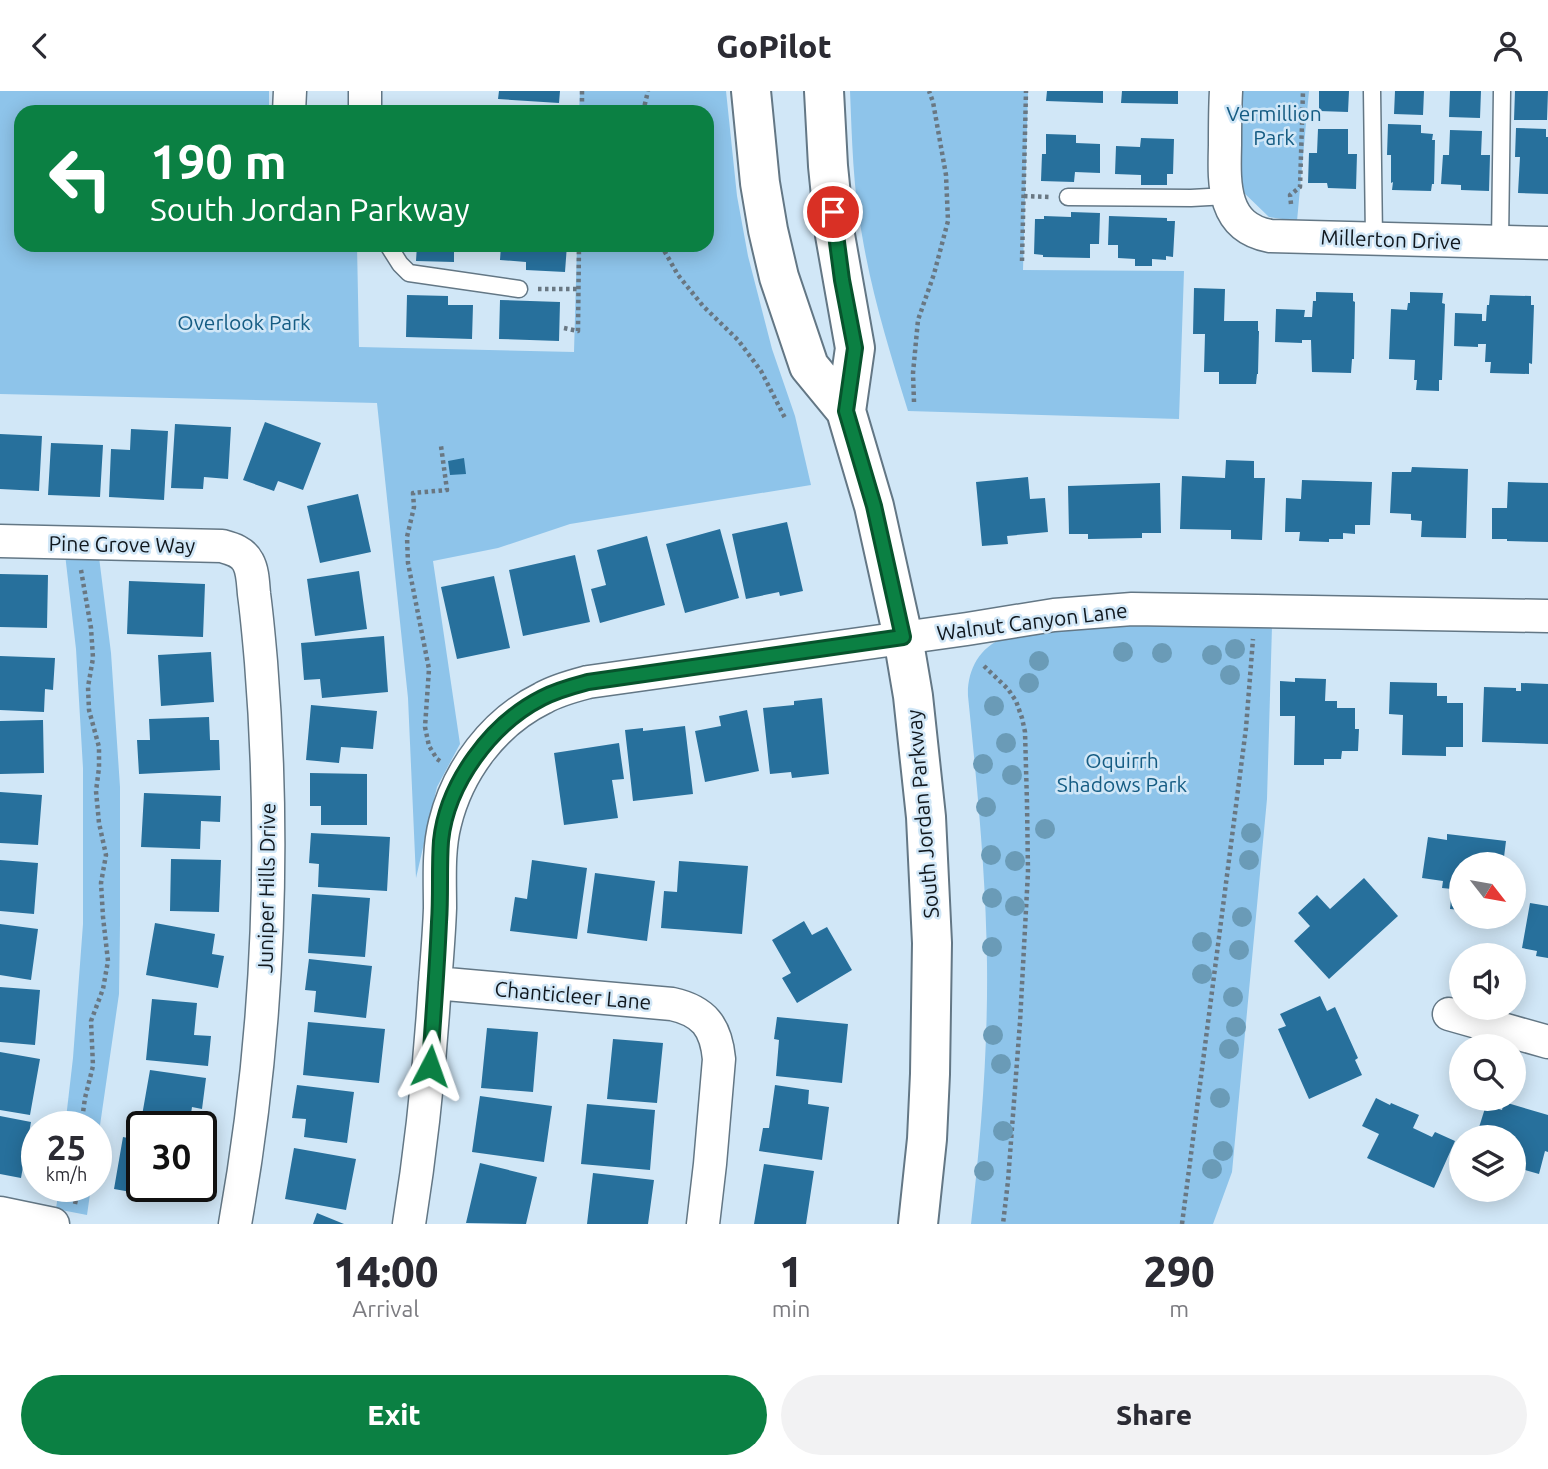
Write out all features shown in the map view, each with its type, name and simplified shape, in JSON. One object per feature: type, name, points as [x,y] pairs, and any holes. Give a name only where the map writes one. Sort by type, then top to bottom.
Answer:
[{"type":"main road","name":"South Jordan Parkway","points":[[751,91],[760,183],[779,277],[809,366],[846,411],[874,506],[903,637],[920,756],[930,879],[932,943],[927,1139],[918,1224]]},
{"type":"main road","name":"South Jordan Parkway","points":[[824,91],[835,235],[855,348],[846,411]]},
{"type":"street","points":[[1226,91],[1224,178],[1233,208]]},
{"type":"street","name":"Millerton Drive","points":[[1233,208],[1253,231],[1270,236],[1548,243]]},
{"type":"street","name":"Pine Grove Way","points":[[0,541],[222,546],[242,554]]},
{"type":"street","name":"Juniper Hills Drive","points":[[235,1224],[256,1084],[268,897],[265,708],[252,573],[242,554]]},
{"type":"street","name":"Walnut Canyon Lane","points":[[409,1224],[421,1150],[430,1066],[444,823],[457,789],[475,756],[505,724],[542,698],[588,682],[967,629],[1054,614],[1132,609],[1548,616]]},
{"type":"street","name":"Chanticleer Lane","points":[[435,983],[672,1004],[697,1013],[714,1033],[719,1059],[703,1224]]},
{"type":"street","points":[[1470,1020],[1548,1042]]},
{"type":"street","points":[[0,1213],[63,1216]]},
{"type":"lane","points":[[1372,91],[1374,239]]},
{"type":"lane","points":[[1500,242],[1502,91]]},
{"type":"lane","points":[[1068,197],[1191,198],[1233,208]]},
{"type":"lane","points":[[392,252],[409,273],[519,289]]},
{"type":"path","points":[[915,402],[913,373],[918,320],[934,274],[947,221],[946,175],[929,91]]},
{"type":"path","points":[[1022,261],[1026,91]]},
{"type":"path","points":[[1291,204],[1290,195],[1300,187],[1303,91]]},
{"type":"path","points":[[564,328],[578,331],[579,252]]},
{"type":"path","points":[[665,252],[678,275],[703,306],[738,340],[761,371],[785,418]]},
{"type":"path","points":[[519,289],[578,289]]},
{"type":"path","points":[[441,446],[447,490],[413,493],[414,507],[407,537],[408,563],[429,669],[425,727],[429,746],[437,759],[447,765]]},
{"type":"path","points":[[79,561],[91,628],[93,658],[88,687],[89,710],[99,747],[96,791],[106,855],[101,883],[108,961],[103,989],[91,1021],[93,1066],[83,1111]]},
{"type":"path","points":[[1182,1224],[1246,728],[1254,610]]},
{"type":"path","points":[[984,666],[1008,689],[1016,701],[1025,732],[1028,872],[1021,1009],[1003,1224]]},
{"type":"green space","name":"Overlook Park","points":[[0,91],[269,91],[269,105],[14,105],[14,252],[357,252],[359,347],[574,352],[577,252],[714,252],[714,105],[579,105],[580,91],[726,91],[737,196],[748,256],[772,349],[795,416],[811,485],[570,524],[498,548],[433,561],[460,744],[437,787],[416,878],[408,698],[377,403],[0,394]]},
{"type":"green space","points":[[850,91],[1028,91],[1023,270],[1184,271],[1179,419],[908,411],[876,302],[862,235],[852,145]]},
{"type":"green space","name":"Vermillion Park","points":[[1241,91],[1309,91],[1297,221],[1269,217],[1240,189]]},
{"type":"green space","points":[[65,554],[99,557],[111,653],[120,787],[119,994],[102,1111],[67,1111],[83,924],[83,768],[76,649]]},
{"type":"green space","name":"Oquirrh Shadows Park","points":[[1272,626],[1267,799],[1232,1172],[1213,1224],[971,1224],[983,1093],[987,963],[983,863],[968,696],[972,669],[988,647],[1004,638],[1084,627]]},
{"type":"green space","points":[[57,1202],[89,1202],[87,1215],[56,1209]]},
{"type":"building","points":[[499,91],[560,91],[559,103],[498,99]]},
{"type":"building","points":[[1047,91],[1103,91],[1103,103],[1046,101]]},
{"type":"building","points":[[1122,91],[1178,91],[1178,104],[1121,103]]},
{"type":"building","points":[[1319,91],[1349,91],[1348,112],[1319,111]]},
{"type":"building","points":[[1395,91],[1424,91],[1423,115],[1394,114]]},
{"type":"building","points":[[1450,91],[1481,91],[1480,118],[1449,117]]},
{"type":"building","points":[[1515,91],[1548,91],[1547,120],[1514,120]]},
{"type":"building","points":[[1388,124],[1421,125],[1421,133],[1433,134],[1434,184],[1431,191],[1392,190],[1391,155],[1387,155]]},
{"type":"building","points":[[1516,128],[1546,129],[1548,194],[1518,193],[1520,157],[1515,157]]},
{"type":"building","points":[[1318,129],[1348,129],[1348,154],[1357,154],[1356,189],[1328,188],[1327,183],[1308,183],[1309,153],[1317,153]]},
{"type":"building","points":[[1450,130],[1482,131],[1481,155],[1490,155],[1489,191],[1461,190],[1461,185],[1441,184],[1443,155],[1449,155]]},
{"type":"building","points":[[1046,134],[1076,135],[1076,143],[1100,144],[1100,173],[1075,172],[1074,182],[1041,181],[1042,154],[1046,154]]},
{"type":"building","points":[[1141,138],[1174,139],[1173,174],[1167,174],[1167,185],[1141,185],[1141,175],[1115,174],[1116,146],[1140,147]]},
{"type":"building","points":[[1071,212],[1100,213],[1099,244],[1090,244],[1090,258],[1043,257],[1034,254],[1035,219],[1044,219],[1044,216],[1071,217]]},
{"type":"building","points":[[1109,216],[1167,218],[1167,221],[1175,221],[1173,257],[1166,256],[1166,260],[1152,259],[1152,266],[1135,266],[1135,259],[1118,258],[1118,245],[1108,245]]},
{"type":"building","points":[[417,252],[454,252],[454,262],[416,261]]},
{"type":"building","points":[[501,252],[566,252],[565,272],[526,270],[526,262],[500,260]]},
{"type":"building","points":[[1194,288],[1225,289],[1224,321],[1258,321],[1256,384],[1219,384],[1219,372],[1204,372],[1205,334],[1193,334]]},
{"type":"building","points":[[1316,292],[1353,293],[1354,359],[1351,373],[1312,372],[1311,340],[1302,340],[1302,343],[1275,342],[1276,309],[1305,310],[1304,317],[1312,317]]},
{"type":"building","points":[[1410,292],[1443,293],[1442,303],[1445,304],[1442,380],[1439,380],[1439,391],[1416,390],[1415,360],[1389,359],[1391,309],[1407,310]]},
{"type":"building","points":[[407,295],[448,296],[448,305],[473,305],[472,339],[406,337]]},
{"type":"building","points":[[1490,295],[1531,296],[1531,305],[1534,305],[1532,364],[1529,363],[1529,374],[1490,373],[1491,362],[1485,362],[1486,344],[1478,344],[1478,347],[1454,346],[1455,313],[1482,314],[1482,321],[1486,321]]},
{"type":"building","points":[[500,300],[560,302],[559,341],[499,339]]},
{"type":"building","points":[[265,422],[321,443],[303,490],[278,481],[274,491],[243,480]]},
{"type":"building","points":[[175,424],[231,427],[228,479],[204,477],[203,489],[171,488]]},
{"type":"building","points":[[131,429],[168,431],[164,500],[109,497],[111,449],[130,450]]},
{"type":"building","points":[[0,434],[42,436],[39,491],[0,489]]},
{"type":"building","points":[[51,443],[103,445],[100,497],[48,495]]},
{"type":"building","points":[[464,458],[466,474],[450,475],[448,461]]},
{"type":"building","points":[[1226,460],[1254,461],[1254,478],[1265,478],[1262,540],[1231,539],[1231,530],[1180,529],[1182,476],[1225,478]]},
{"type":"building","points":[[1412,467],[1468,469],[1466,538],[1421,537],[1422,521],[1411,520],[1411,514],[1390,513],[1392,472],[1411,472]]},
{"type":"building","points":[[1028,477],[1030,499],[1045,498],[1048,532],[1007,536],[1008,544],[982,546],[976,482]]},
{"type":"building","points":[[1302,480],[1372,482],[1370,525],[1355,525],[1355,534],[1343,533],[1343,539],[1329,539],[1329,542],[1299,541],[1300,532],[1285,532],[1286,498],[1301,499]]},
{"type":"building","points":[[1508,482],[1548,483],[1548,542],[1492,539],[1492,508],[1507,508]]},
{"type":"building","points":[[1160,483],[1161,533],[1142,533],[1142,538],[1088,539],[1088,534],[1069,534],[1068,486]]},
{"type":"building","points":[[358,494],[371,552],[320,563],[307,506]]},
{"type":"building","points":[[787,522],[803,591],[780,596],[779,592],[746,599],[732,534]]},
{"type":"building","points":[[720,529],[739,598],[685,613],[666,544]]},
{"type":"building","points":[[647,536],[665,605],[600,623],[591,589],[606,585],[597,550]]},
{"type":"building","points":[[575,555],[590,622],[523,636],[509,570]]},
{"type":"building","points":[[359,571],[367,629],[315,636],[307,579]]},
{"type":"building","points":[[0,574],[48,575],[47,628],[0,627]]},
{"type":"building","points":[[494,576],[510,648],[457,659],[441,587]]},
{"type":"building","points":[[129,581],[205,584],[203,637],[127,634]]},
{"type":"building","points":[[384,636],[388,692],[322,698],[320,679],[304,680],[301,643]]},
{"type":"building","points":[[211,652],[214,702],[161,706],[158,655]]},
{"type":"building","points":[[0,656],[55,658],[53,690],[45,689],[44,712],[0,710]]},
{"type":"building","points":[[1295,678],[1326,679],[1325,701],[1337,701],[1337,708],[1355,708],[1355,729],[1359,729],[1358,751],[1342,751],[1341,759],[1324,759],[1324,765],[1294,765],[1295,716],[1280,716],[1280,681],[1295,682]]},
{"type":"building","points":[[1390,682],[1437,683],[1437,696],[1447,696],[1447,703],[1463,703],[1463,747],[1446,747],[1446,756],[1402,755],[1403,715],[1389,714]]},
{"type":"building","points":[[1521,683],[1548,684],[1548,744],[1482,742],[1484,687],[1516,688],[1516,691],[1521,691]]},
{"type":"building","points":[[822,698],[829,774],[792,778],[791,772],[770,774],[763,708],[794,705],[794,701]]},
{"type":"building","points":[[311,705],[377,711],[373,749],[341,747],[339,763],[306,760]]},
{"type":"building","points":[[747,710],[759,771],[705,782],[695,731],[721,726],[719,716]]},
{"type":"building","points":[[209,717],[210,740],[219,740],[220,770],[139,774],[137,740],[150,740],[149,719]]},
{"type":"building","points":[[43,720],[44,773],[0,774],[0,721]]},
{"type":"building","points":[[685,726],[693,794],[633,801],[625,730],[643,728],[643,731]]},
{"type":"building","points":[[619,743],[624,779],[612,780],[618,818],[564,825],[554,753]]},
{"type":"building","points":[[310,773],[367,774],[367,825],[321,825],[321,806],[310,806]]},
{"type":"building","points":[[0,792],[42,795],[38,845],[0,843]]},
{"type":"building","points":[[144,793],[221,796],[220,822],[201,821],[200,849],[141,847]]},
{"type":"building","points":[[311,833],[390,837],[387,891],[318,887],[319,864],[309,863]]},
{"type":"building","points":[[1447,834],[1506,841],[1505,852],[1449,852],[1449,889],[1442,888],[1443,881],[1422,878],[1428,837],[1447,840]]},
{"type":"building","points":[[171,859],[221,860],[219,912],[170,911]]},
{"type":"building","points":[[0,860],[38,863],[34,914],[0,911]]},
{"type":"building","points":[[532,860],[587,868],[577,939],[510,931],[515,897],[527,899]]},
{"type":"building","points":[[679,861],[748,866],[742,934],[661,928],[664,891],[677,892]]},
{"type":"building","points":[[595,873],[655,881],[647,941],[587,933]]},
{"type":"building","points":[[1364,878],[1398,916],[1329,979],[1294,941],[1310,926],[1298,913],[1317,895],[1330,909]]},
{"type":"building","points":[[312,894],[370,898],[365,957],[308,953]]},
{"type":"building","points":[[1530,903],[1548,906],[1548,958],[1536,956],[1537,951],[1526,949],[1526,943],[1523,943]]},
{"type":"building","points":[[804,921],[812,935],[827,927],[852,970],[797,1003],[782,978],[791,973],[772,940]]},
{"type":"building","points":[[155,923],[215,934],[212,954],[224,956],[218,988],[146,975]]},
{"type":"building","points":[[0,924],[38,929],[31,980],[0,975]]},
{"type":"building","points":[[309,959],[372,966],[366,1018],[314,1012],[316,991],[305,990]]},
{"type":"building","points":[[0,987],[40,990],[35,1045],[0,1042]]},
{"type":"building","points":[[1320,996],[1327,1011],[1335,1007],[1358,1058],[1355,1060],[1362,1075],[1309,1099],[1278,1029],[1286,1026],[1280,1014]]},
{"type":"building","points":[[152,999],[197,1003],[194,1035],[211,1036],[208,1066],[146,1060]]},
{"type":"building","points":[[777,1017],[848,1024],[842,1083],[776,1076],[779,1040],[774,1039]]},
{"type":"building","points":[[308,1022],[385,1029],[379,1083],[303,1075]]},
{"type":"building","points":[[487,1028],[538,1032],[533,1092],[481,1088]]},
{"type":"building","points":[[613,1039],[663,1043],[657,1103],[607,1099]]},
{"type":"building","points":[[0,1052],[40,1059],[31,1111],[21,1111],[21,1114],[0,1110]]},
{"type":"building","points":[[150,1070],[206,1078],[202,1109],[192,1107],[191,1111],[143,1111]]},
{"type":"building","points":[[297,1085],[354,1092],[347,1143],[304,1137],[306,1119],[292,1118]]},
{"type":"building","points":[[775,1085],[809,1090],[808,1104],[829,1107],[822,1160],[759,1151],[763,1128],[769,1128]]},
{"type":"building","points":[[480,1096],[552,1106],[544,1162],[472,1152]]},
{"type":"building","points":[[1376,1098],[1419,1115],[1413,1128],[1432,1137],[1435,1132],[1449,1138],[1449,1154],[1434,1188],[1367,1158],[1379,1134],[1362,1126]]},
{"type":"building","points":[[587,1104],[655,1110],[650,1170],[581,1164]]},
{"type":"building","points":[[1526,1108],[1548,1115],[1548,1152],[1545,1151],[1539,1174],[1526,1170],[1526,1125],[1480,1125],[1484,1111],[1526,1111]]},
{"type":"building","points":[[0,1116],[21,1120],[21,1178],[0,1174]]},
{"type":"building","points":[[123,1137],[126,1138],[126,1191],[114,1189]]},
{"type":"building","points":[[294,1148],[356,1159],[346,1210],[285,1199]]},
{"type":"building","points":[[480,1163],[537,1177],[526,1224],[466,1223]]},
{"type":"building","points":[[764,1164],[814,1171],[806,1224],[754,1224]]},
{"type":"building","points":[[593,1173],[654,1180],[648,1224],[587,1224]]},
{"type":"building","points":[[317,1213],[344,1224],[313,1224]]},
{"type":"route","points":[[430,1066],[444,823],[457,789],[475,756],[505,724],[542,698],[588,682],[903,637],[874,506],[846,411],[855,348],[833,212]]}]
